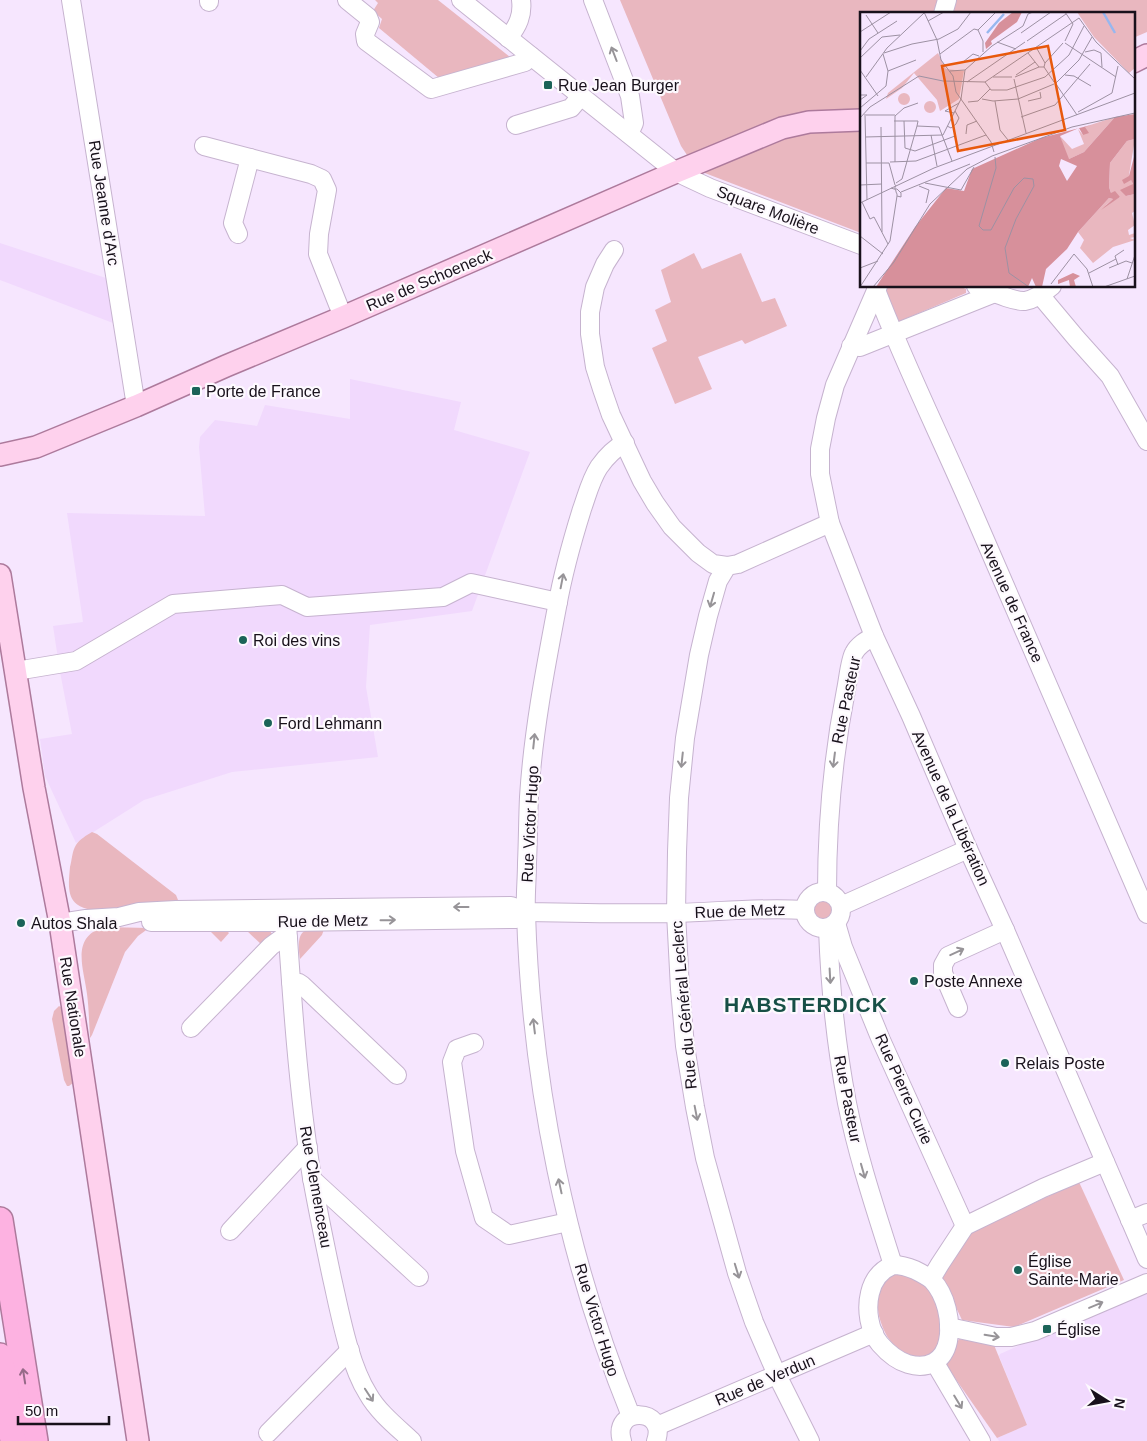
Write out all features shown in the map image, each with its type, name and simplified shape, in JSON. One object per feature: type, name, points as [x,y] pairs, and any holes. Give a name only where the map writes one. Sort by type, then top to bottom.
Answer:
[{"type":"highway","points":[[0,1220],[35,1441]]},
{"type":"highway","points":[[0,1356],[13,1441]]},
{"type":"main road","points":[[1134,62],[1147,55]]},
{"type":"main road","name":"Rue de Schoeneck","points":[[0,455],[36,447],[136,406],[782,128],[809,122],[860,120]]},
{"type":"main road","name":"Rue Nationale","points":[[0,575],[34,788],[60,924],[138,1441]]},
{"type":"street","name":"Rue Jeanne d'Arc","points":[[71,0],[136,406]]},
{"type":"street","points":[[346,0],[368,17],[370,22],[365,34],[366,41],[431,89],[525,62],[531,56]]},
{"type":"street","points":[[461,0],[676,172]]},
{"type":"street","points":[[508,38],[516,28],[522,12],[521,0]]},
{"type":"street","points":[[593,0],[630,96],[634,123],[629,134]]},
{"type":"street","points":[[516,125],[571,108],[581,96]]},
{"type":"street","points":[[204,146],[318,176],[322,179],[326,186],[327,194],[318,234],[318,254],[343,317]]},
{"type":"street","points":[[238,234],[233,223],[250,158]]},
{"type":"street","name":"Square Molière","points":[[676,172],[710,188],[860,245]]},
{"type":"street","points":[[614,250],[605,264],[596,287],[590,312],[590,334],[595,367],[611,415],[646,488],[672,527],[698,553],[713,564],[733,565],[830,523]]},
{"type":"street","points":[[877,288],[851,346],[860,347],[995,293]]},
{"type":"street","name":"Avenue de France","points":[[877,288],[893,334],[1030,642],[1147,914]]},
{"type":"street","points":[[981,288],[1023,301],[1046,291],[1076,338],[1110,376],[1147,441]]},
{"type":"street","name":"Avenue de la Libération","points":[[851,346],[835,385],[820,449],[820,474],[830,523],[874,636],[1005,930],[1147,1259]]},
{"type":"street","name":"Rue Victor Hugo","points":[[625,443],[616,448],[599,467],[570,545],[542,685],[535,735],[529,796],[526,912],[532,1014],[541,1090],[549,1134],[568,1222],[602,1340],[616,1381],[631,1416]]},
{"type":"street","name":"Rue du Général Leclerc","points":[[733,565],[718,581],[708,616],[684,738],[679,798],[676,913],[677,952],[685,1046],[705,1158],[737,1272],[754,1322],[810,1441]]},
{"type":"street","points":[[16,671],[76,661],[173,604],[282,595],[307,607],[443,597],[471,583],[558,602]]},
{"type":"street","name":"Rue Pasteur","points":[[827,892],[828,838],[838,728],[854,653],[865,641],[874,636]]},
{"type":"street","points":[[835,919],[836,897],[827,892],[816,893],[807,900],[804,910],[808,921],[812,925],[822,928],[835,919],[968,849]]},
{"type":"street","name":"Rue de Metz","points":[[60,924],[86,919],[119,917],[134,912],[148,911],[257,915],[287,923],[347,915],[437,913],[512,906],[526,912],[676,913],[804,910]]},
{"type":"street","name":"Rue Pasteur","points":[[835,919],[830,985],[838,1056],[862,1169],[893,1265]]},
{"type":"street","name":"Rue Pierre Curie","points":[[835,919],[843,947],[881,1040],[965,1226]]},
{"type":"street","points":[[191,1028],[271,946],[282,938],[287,923]]},
{"type":"street","name":"Rue Clemenceau","points":[[287,923],[298,1064],[312,1179],[334,1286],[350,1350],[368,1396],[412,1441]]},
{"type":"street","points":[[958,1008],[943,973],[943,965],[948,956],[1005,930]]},
{"type":"street","points":[[291,982],[302,984],[397,1075]]},
{"type":"street","points":[[474,1042],[457,1049],[452,1062],[465,1150],[484,1218],[509,1235],[568,1222]]},
{"type":"street","points":[[230,1231],[308,1147]]},
{"type":"street","points":[[931,1279],[965,1226],[1043,1188],[1105,1162]]},
{"type":"street","points":[[312,1179],[419,1277]]},
{"type":"street","points":[[1130,1220],[1147,1213]]},
{"type":"street","points":[[893,1265],[907,1267],[931,1279],[940,1291],[948,1316],[949,1327],[945,1351],[935,1363],[920,1366],[907,1364],[893,1356],[879,1343],[874,1333],[868,1310],[868,1299],[875,1279],[893,1265]]},
{"type":"street","points":[[949,1327],[996,1337],[1011,1337],[1035,1331],[1147,1283]]},
{"type":"street","name":"Rue de Verdun","points":[[631,1416],[643,1415],[654,1421],[656,1434],[777,1374],[874,1333]]},
{"type":"street","points":[[268,1433],[350,1350]]},
{"type":"street","points":[[935,1363],[981,1441]]},
{"type":"street","points":[[622,1441],[622,1424],[631,1416]]},
{"type":"shaded area","points":[[375,0],[438,0],[510,57],[439,78],[379,28],[382,19],[373,11],[378,3]]},
{"type":"shaded area","points":[[620,0],[1147,0],[1147,32],[1134,38],[1134,12],[860,12],[860,233],[697,170],[681,146]]},
{"type":"shaded area","points":[[0,243],[106,278],[113,323],[0,280]]},
{"type":"shaded area","points":[[694,253],[702,269],[741,253],[762,302],[775,298],[787,326],[745,344],[742,340],[698,357],[712,389],[675,404],[652,348],[667,341],[655,310],[671,302],[661,270]]},
{"type":"shaded area","points":[[883,288],[963,288],[966,289],[966,293],[898,322],[882,291]]},
{"type":"shaded area","points":[[350,379],[461,402],[454,430],[530,452],[472,611],[370,625],[366,687],[378,757],[232,772],[144,800],[76,843],[45,776],[40,739],[72,734],[53,626],[83,622],[67,513],[205,516],[199,447],[200,437],[215,420],[257,426],[265,405],[350,419]]},
{"type":"shaded area","points":[[92,832],[176,895],[178,900],[176,902],[92,910],[77,905],[70,895],[69,889],[72,856],[78,843]]},
{"type":"shaded area","points":[[823,898],[831,901],[834,909],[831,917],[823,920],[815,917],[812,909],[815,901]]},
{"type":"shaded area","points":[[104,927],[149,928],[138,936],[125,952],[90,1038],[88,1000],[82,964],[83,946],[93,932]]},
{"type":"shaded area","points":[[324,929],[322,935],[300,959],[299,942],[301,935],[307,930]]},
{"type":"shaded area","points":[[209,930],[226,930],[229,933],[221,942]]},
{"type":"shaded area","points":[[246,930],[269,930],[273,935],[263,946]]},
{"type":"shaded area","points":[[59,1006],[62,1008],[73,1083],[69,1086],[67,1086],[64,1080],[52,1019],[54,1011]]},
{"type":"shaded area","points":[[1079,1182],[1124,1280],[1014,1327],[962,1320],[942,1278],[971,1232]]},
{"type":"shaded area","points":[[895,1273],[919,1281],[926,1287],[936,1303],[941,1324],[941,1335],[939,1344],[925,1356],[914,1357],[899,1349],[887,1337],[882,1327],[878,1312],[878,1294],[883,1282]]},
{"type":"shaded area","points":[[1147,1291],[1147,1441],[999,1441],[997,1438],[1027,1425],[999,1356],[1000,1354],[1091,1313]]},
{"type":"shaded area","points":[[959,1339],[994,1345],[1027,1425],[997,1438],[945,1364]]},
{"type":"place","name":"Rue Jean Burger","points":[[548,85]]},
{"type":"place","name":"Porte de France","points":[[196,391]]},
{"type":"place","name":"Roi des vins","points":[[243,640]]},
{"type":"place","name":"Ford Lehmann","points":[[268,723]]},
{"type":"place","name":"Autos Shala","points":[[21,923]]},
{"type":"place","name":"Poste Annexe","points":[[914,981]]},
{"type":"place","name":"Relais Poste","points":[[1005,1063]]},
{"type":"place","name":"Église Sainte-Marie","points":[[1018,1270]]},
{"type":"place","name":"Église","points":[[1047,1329]]},
{"type":"district","name":"HABSTERDICK","points":[[806,1004]]}]
